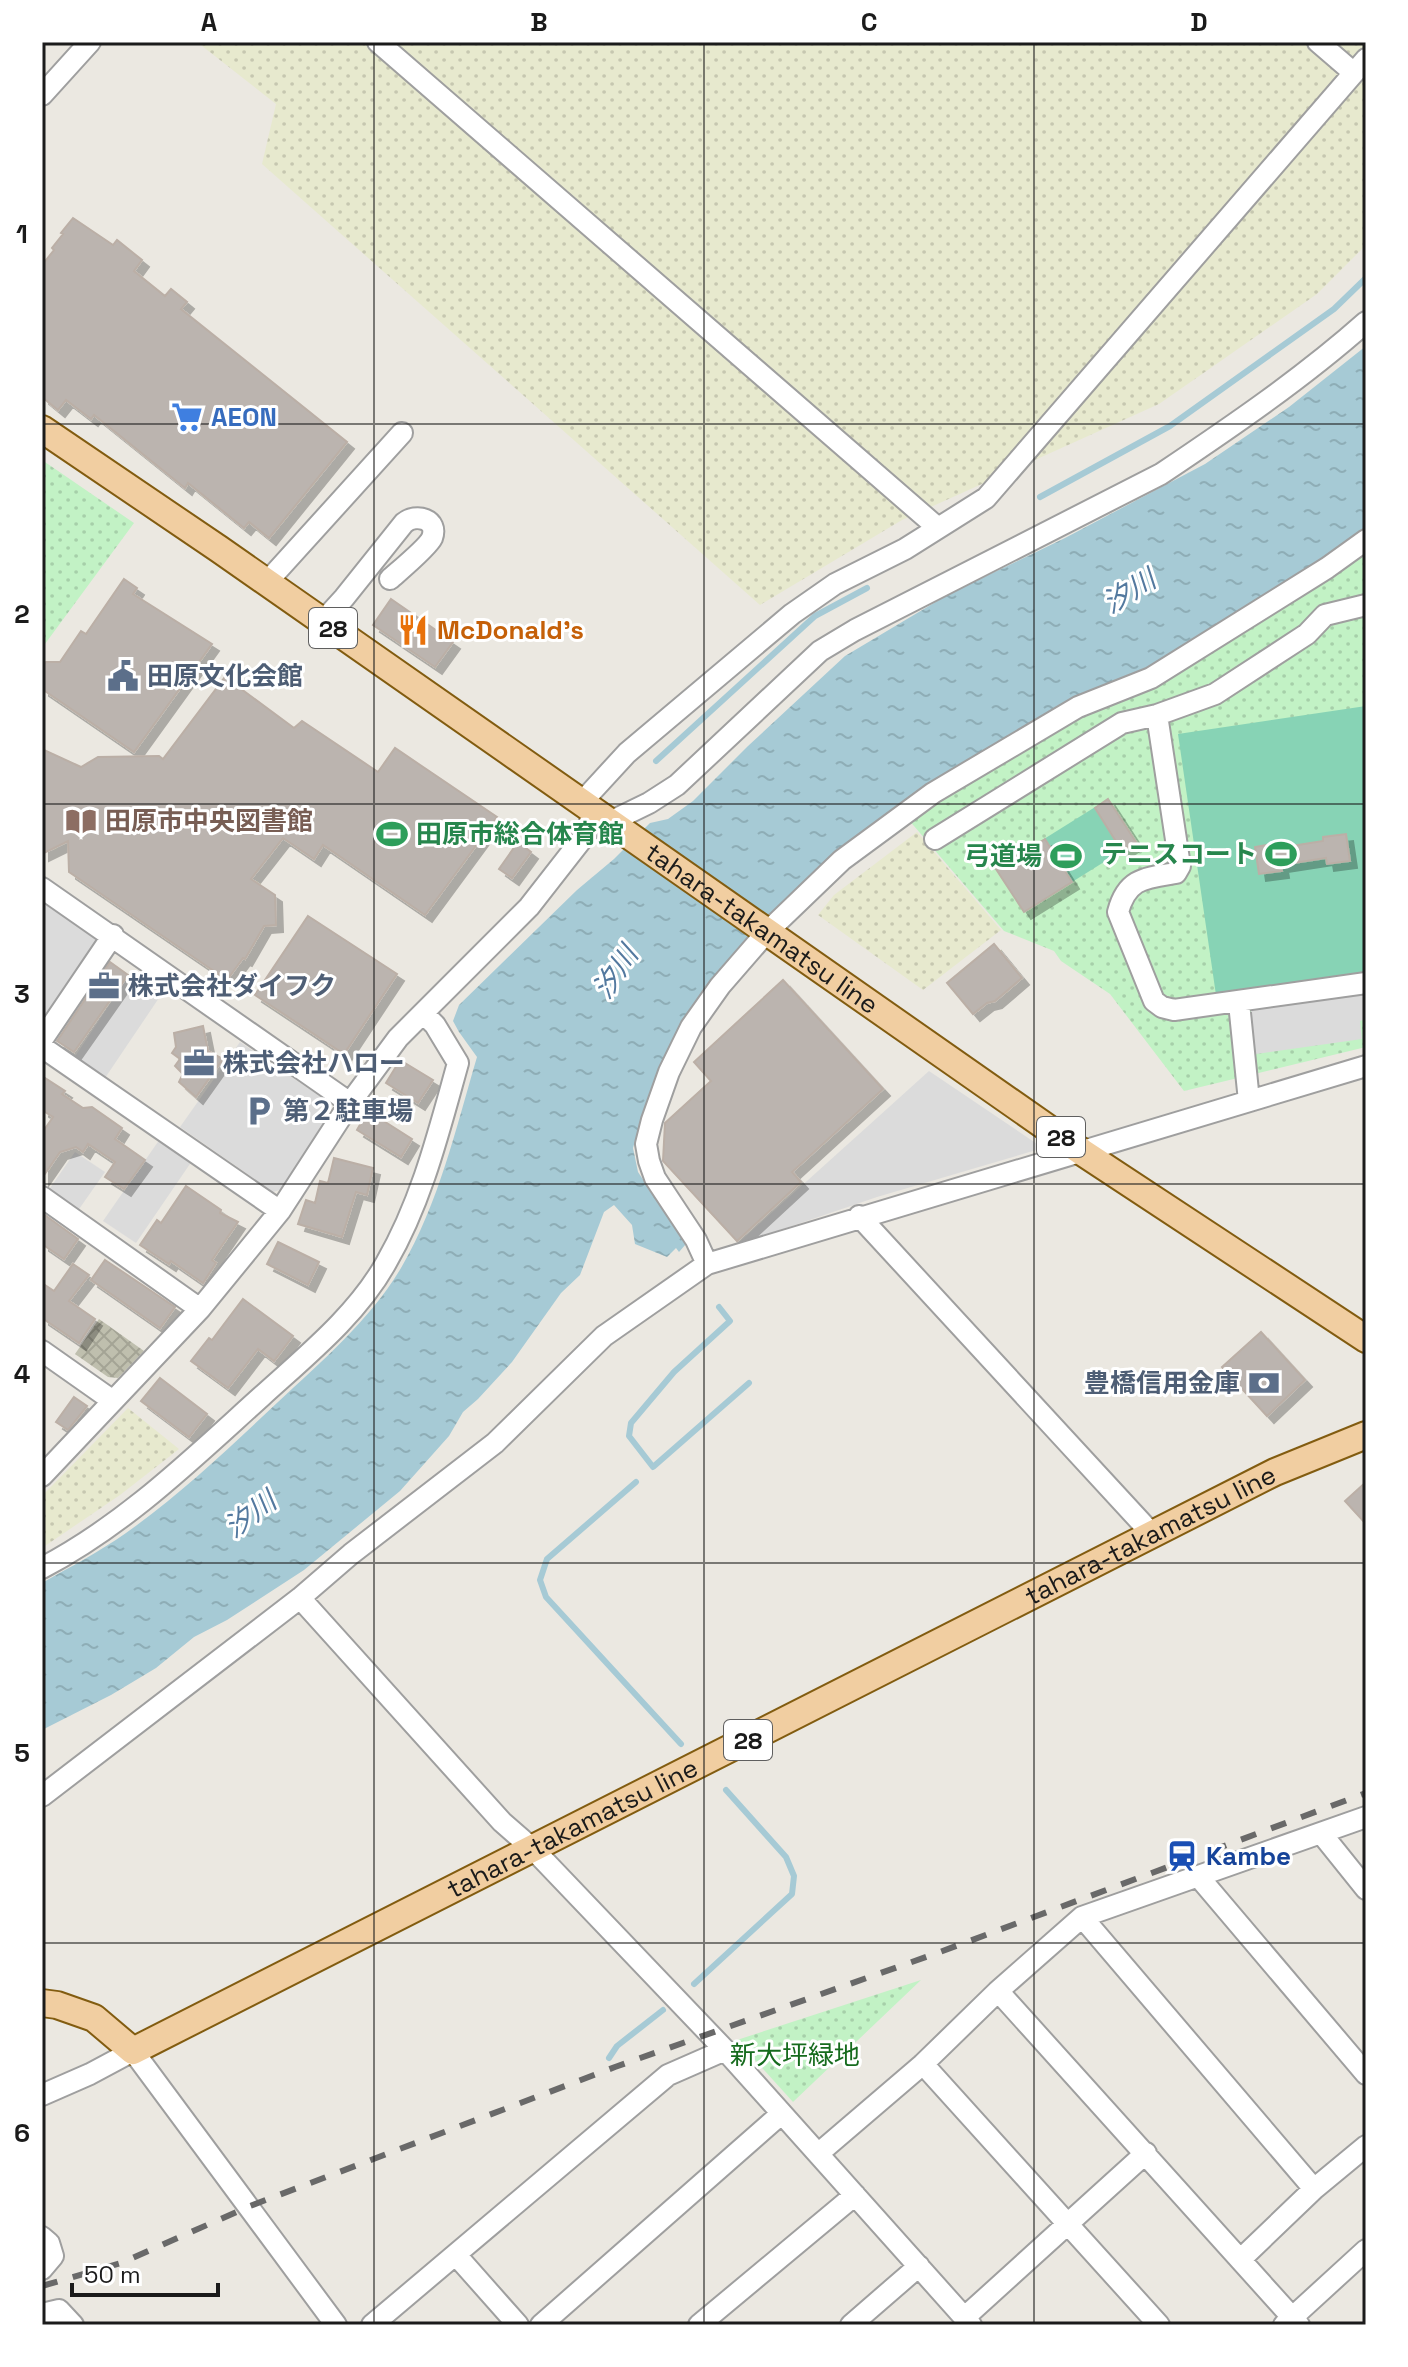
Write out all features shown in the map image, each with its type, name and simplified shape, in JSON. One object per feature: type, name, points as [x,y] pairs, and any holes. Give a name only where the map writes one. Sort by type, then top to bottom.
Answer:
[{"type":"main road","name":"tahara-takamatsu line","points":[[42,429],[267,582],[1082,1152],[1366,1339]]},
{"type":"main road","name":"tahara-takamatsu line","points":[[133,2051],[1275,1472],[1366,1435]]},
{"type":"main road","points":[[42,2003],[94,2018],[133,2051]]},
{"type":"street","points":[[42,95],[90,42]]},
{"type":"street","points":[[378,42],[938,528]]},
{"type":"street","points":[[42,1476],[200,1309],[280,1211],[350,1103],[398,1038],[529,907],[601,816],[627,753],[792,614],[835,584],[905,549],[986,498],[1360,66],[1318,42]]},
{"type":"street","points":[[601,816],[649,803],[677,785],[820,651],[855,630],[1161,474],[1334,350],[1366,322]]},
{"type":"street","points":[[267,582],[402,433]]},
{"type":"street","points":[[323,621],[404,523],[410,518],[425,519],[433,530],[430,542],[390,579]]},
{"type":"street","points":[[707,1264],[696,1240],[655,1178],[646,1144],[669,1072],[691,1027],[763,930],[842,860],[933,793],[1078,707],[1151,678],[1327,568],[1366,540]]},
{"type":"street","points":[[935,839],[1122,723],[1157,715],[1215,694],[1307,634],[1325,615],[1366,605]]},
{"type":"street","points":[[1157,715],[1180,866],[1176,873],[1143,878],[1130,886],[1122,897],[1118,912],[1154,1001],[1174,1010],[1366,983]]},
{"type":"street","points":[[42,888],[350,1103]]},
{"type":"street","points":[[42,1040],[113,935]]},
{"type":"street","points":[[1239,1003],[1249,1101]]},
{"type":"street","points":[[42,1568],[97,1536],[162,1487],[344,1319],[385,1265],[410,1215],[434,1150],[458,1063],[435,1025],[424,1014]]},
{"type":"street","points":[[42,1047],[280,1211]]},
{"type":"street","points":[[42,1796],[300,1598],[351,1554],[495,1443],[604,1336],[707,1264],[1366,1066]]},
{"type":"street","points":[[42,1197],[200,1309]]},
{"type":"street","points":[[859,1216],[1152,1534]]},
{"type":"street","points":[[42,1351],[113,1401]]},
{"type":"street","points":[[300,1598],[502,1822],[533,1849],[725,2050],[968,2321],[1069,2222],[1146,2153]]},
{"type":"street","points":[[819,2153],[923,2064],[998,1991],[1082,1917],[1366,1817]]},
{"type":"street","points":[[1321,1833],[1366,1889]]},
{"type":"street","points":[[1198,1876],[1366,2074]]},
{"type":"street","points":[[1082,1917],[1314,2189]]},
{"type":"street","points":[[998,1991],[1241,2259],[1291,2323],[1366,2250]]},
{"type":"street","points":[[372,2325],[668,2075],[725,2050]]},
{"type":"street","points":[[42,2095],[133,2051],[336,2325]]},
{"type":"street","points":[[923,2064],[1159,2325]]},
{"type":"street","points":[[541,2325],[781,2114]]},
{"type":"street","points":[[1241,2259],[1314,2189],[1366,2146]]},
{"type":"street","points":[[699,2325],[855,2195]]},
{"type":"street","points":[[42,2237],[49,2243],[53,2256],[42,2269]]},
{"type":"street","points":[[456,2255],[518,2325]]},
{"type":"street","points":[[851,2325],[919,2266]]},
{"type":"street","points":[[42,2314],[59,2310],[73,2325]]},
{"type":"shaded area","points":[[197,42],[1366,42],[1366,245],[1317,294],[1159,404],[902,520],[760,605],[262,164],[276,104]]},
{"type":"shaded area","points":[[917,832],[1001,930],[923,990],[818,915],[834,895]]},
{"type":"shaded area","points":[[42,902],[100,941],[42,1027]]},
{"type":"shaded area","points":[[132,971],[163,992],[105,1078],[74,1058]]},
{"type":"shaded area","points":[[1366,987],[1366,1019],[1360,1021],[1362,1039],[1256,1054],[1250,1014],[1254,1003]]},
{"type":"shaded area","name":"第２駐車場","points":[[240,1042],[327,1101],[328,1120],[283,1189],[273,1192],[180,1127]]},
{"type":"shaded area","points":[[929,1071],[1043,1148],[877,1197],[736,1245]]},
{"type":"shaded area","points":[[162,1136],[194,1158],[136,1243],[103,1221]]},
{"type":"shaded area","points":[[75,1152],[105,1172],[77,1212],[48,1191]]},
{"type":"shaded area","points":[[99,1319],[144,1351],[118,1378],[108,1377],[75,1354]]},
{"type":"shaded area","points":[[128,1408],[179,1449],[120,1495],[42,1548],[42,1496]]},
{"type":"green space","points":[[42,460],[134,523],[42,648]]},
{"type":"green space","points":[[1366,549],[1366,1047],[1184,1091],[1110,994],[1061,961],[1054,951],[1004,931],[908,819],[938,797]]},
{"type":"green space","name":"テニスコート","points":[[1366,706],[1366,973],[1216,995],[1178,734]]},
{"type":"green space","name":"弓道場","points":[[1108,799],[1136,842],[1024,912],[996,869]]},
{"type":"green space","name":"新大坪緑地","points":[[921,1980],[793,2102],[737,2040]]},
{"type":"water","name":"汐川","points":[[1366,346],[1366,532],[1325,562],[827,864],[668,1054],[644,1109],[633,1148],[638,1172],[686,1244],[679,1252],[676,1248],[667,1257],[635,1244],[632,1225],[614,1205],[604,1212],[580,1275],[561,1293],[512,1362],[463,1412],[449,1436],[400,1491],[304,1570],[227,1620],[194,1637],[156,1668],[42,1730],[42,1583],[126,1533],[204,1470],[344,1339],[375,1305],[401,1268],[436,1191],[477,1057],[453,1021],[459,1005],[650,823],[668,819],[693,801],[845,656],[949,594],[1065,538],[1205,464],[1289,407]]},
{"type":"building","points":[[73,218],[113,245],[117,240],[142,260],[134,271],[165,296],[171,289],[187,302],[181,309],[347,442],[269,538],[249,522],[244,528],[188,483],[185,488],[94,415],[91,419],[66,400],[58,410],[42,397],[42,265]]},
{"type":"building","points":[[124,579],[137,588],[133,594],[212,644],[134,752],[42,689],[42,667],[46,662],[60,662],[81,631],[86,634]]},
{"type":"building","points":[[391,599],[453,642],[435,667],[373,625]]},
{"type":"building","points":[[225,677],[294,728],[302,721],[378,772],[395,748],[497,817],[425,915],[323,845],[314,859],[283,838],[251,879],[275,895],[276,925],[264,926],[245,959],[227,980],[69,872],[68,841],[42,854],[42,749],[81,767],[98,757],[159,756],[163,759]]},
{"type":"building","points":[[1108,799],[1136,842],[1122,851],[1095,808]]},
{"type":"building","points":[[1346,834],[1350,861],[1327,864],[1326,858],[1281,865],[1282,871],[1259,874],[1255,847],[1278,843],[1279,848]]},
{"type":"building","points":[[1045,839],[1072,882],[1024,912],[996,869]]},
{"type":"building","points":[[518,842],[531,852],[512,878],[499,869]]},
{"type":"building","points":[[308,916],[397,974],[344,1054],[255,995]]},
{"type":"building","points":[[994,944],[1022,978],[995,1001],[973,1014],[947,983]]},
{"type":"building","points":[[110,962],[128,975],[74,1052],[57,1041]]},
{"type":"building","points":[[783,980],[883,1089],[792,1172],[801,1182],[737,1241],[663,1161],[665,1123],[711,1081],[694,1062]]},
{"type":"building","name":"株式会社ハロー","points":[[203,1026],[208,1051],[223,1059],[196,1097],[179,1082],[183,1074],[175,1066],[180,1059],[172,1053],[176,1047],[174,1033]]},
{"type":"building","points":[[400,1060],[433,1080],[418,1103],[386,1083]]},
{"type":"building","points":[[42,1076],[83,1108],[92,1107],[122,1128],[115,1139],[145,1160],[124,1189],[105,1177],[115,1162],[88,1144],[83,1152],[76,1147],[60,1152],[42,1178],[42,1133],[53,1117],[42,1110]]},
{"type":"building","points":[[368,1111],[412,1139],[401,1157],[357,1130]]},
{"type":"building","points":[[334,1158],[373,1168],[367,1195],[356,1192],[342,1237],[298,1224],[306,1200],[315,1203],[320,1181],[328,1183]]},
{"type":"building","points":[[186,1186],[221,1210],[220,1213],[238,1222],[212,1260],[216,1263],[203,1283],[140,1245],[157,1220],[161,1223]]},
{"type":"building","points":[[42,1213],[78,1239],[64,1259],[42,1244]]},
{"type":"building","points":[[278,1242],[319,1262],[308,1285],[267,1264]]},
{"type":"building","points":[[105,1260],[175,1307],[160,1328],[91,1280]]},
{"type":"building","points":[[73,1264],[89,1275],[69,1301],[95,1319],[79,1343],[42,1318],[42,1283],[54,1291]]},
{"type":"building","points":[[243,1299],[293,1336],[274,1361],[258,1349],[228,1388],[191,1361],[209,1338],[212,1340]]},
{"type":"building","points":[[1261,1332],[1305,1380],[1267,1416],[1222,1367]]},
{"type":"building","points":[[160,1378],[207,1414],[189,1437],[141,1401]]},
{"type":"building","points":[[74,1397],[87,1406],[68,1430],[56,1422]]},
{"type":"building","points":[[1366,1482],[1366,1524],[1345,1501]]},
{"type":"waterway","points":[[1040,497],[1170,426],[1334,309],[1366,278]]},
{"type":"waterway","points":[[656,761],[815,616],[867,588]]},
{"type":"waterway","points":[[719,1307],[730,1321],[674,1372],[631,1423],[629,1436],[653,1467],[749,1383]]},
{"type":"waterway","points":[[636,1482],[547,1559],[540,1580],[546,1597],[681,1744]]},
{"type":"waterway","points":[[694,1984],[792,1894],[794,1876],[786,1857],[726,1790]]},
{"type":"waterway","points":[[609,2058],[617,2046],[663,2010]]},
{"type":"railway","points":[[42,2286],[121,2263],[250,2206],[615,2067],[940,1952],[1366,1793]]},
{"type":"place","name":"AEON","points":[[187,417]]},
{"type":"place","name":"McDonald's","points":[[413,630]]},
{"type":"place","name":"田原文化会館","points":[[123,676]]},
{"type":"place","name":"田原市中央図書館","points":[[81,821]]},
{"type":"place","name":"田原市総合体育館","points":[[392,834]]},
{"type":"place","name":"テニスコート","points":[[1281,854]]},
{"type":"place","name":"弓道場","points":[[1066,856]]},
{"type":"place","name":"株式会社ダイフク","points":[[104,986]]},
{"type":"place","name":"株式会社ハロー","points":[[199,1063]]},
{"type":"place","name":"第２駐車場","points":[[259,1111]]},
{"type":"place","name":"豊橋信用金庫","points":[[1264,1383]]},
{"type":"place","name":"Kambe","points":[[1182,1856]]}]
